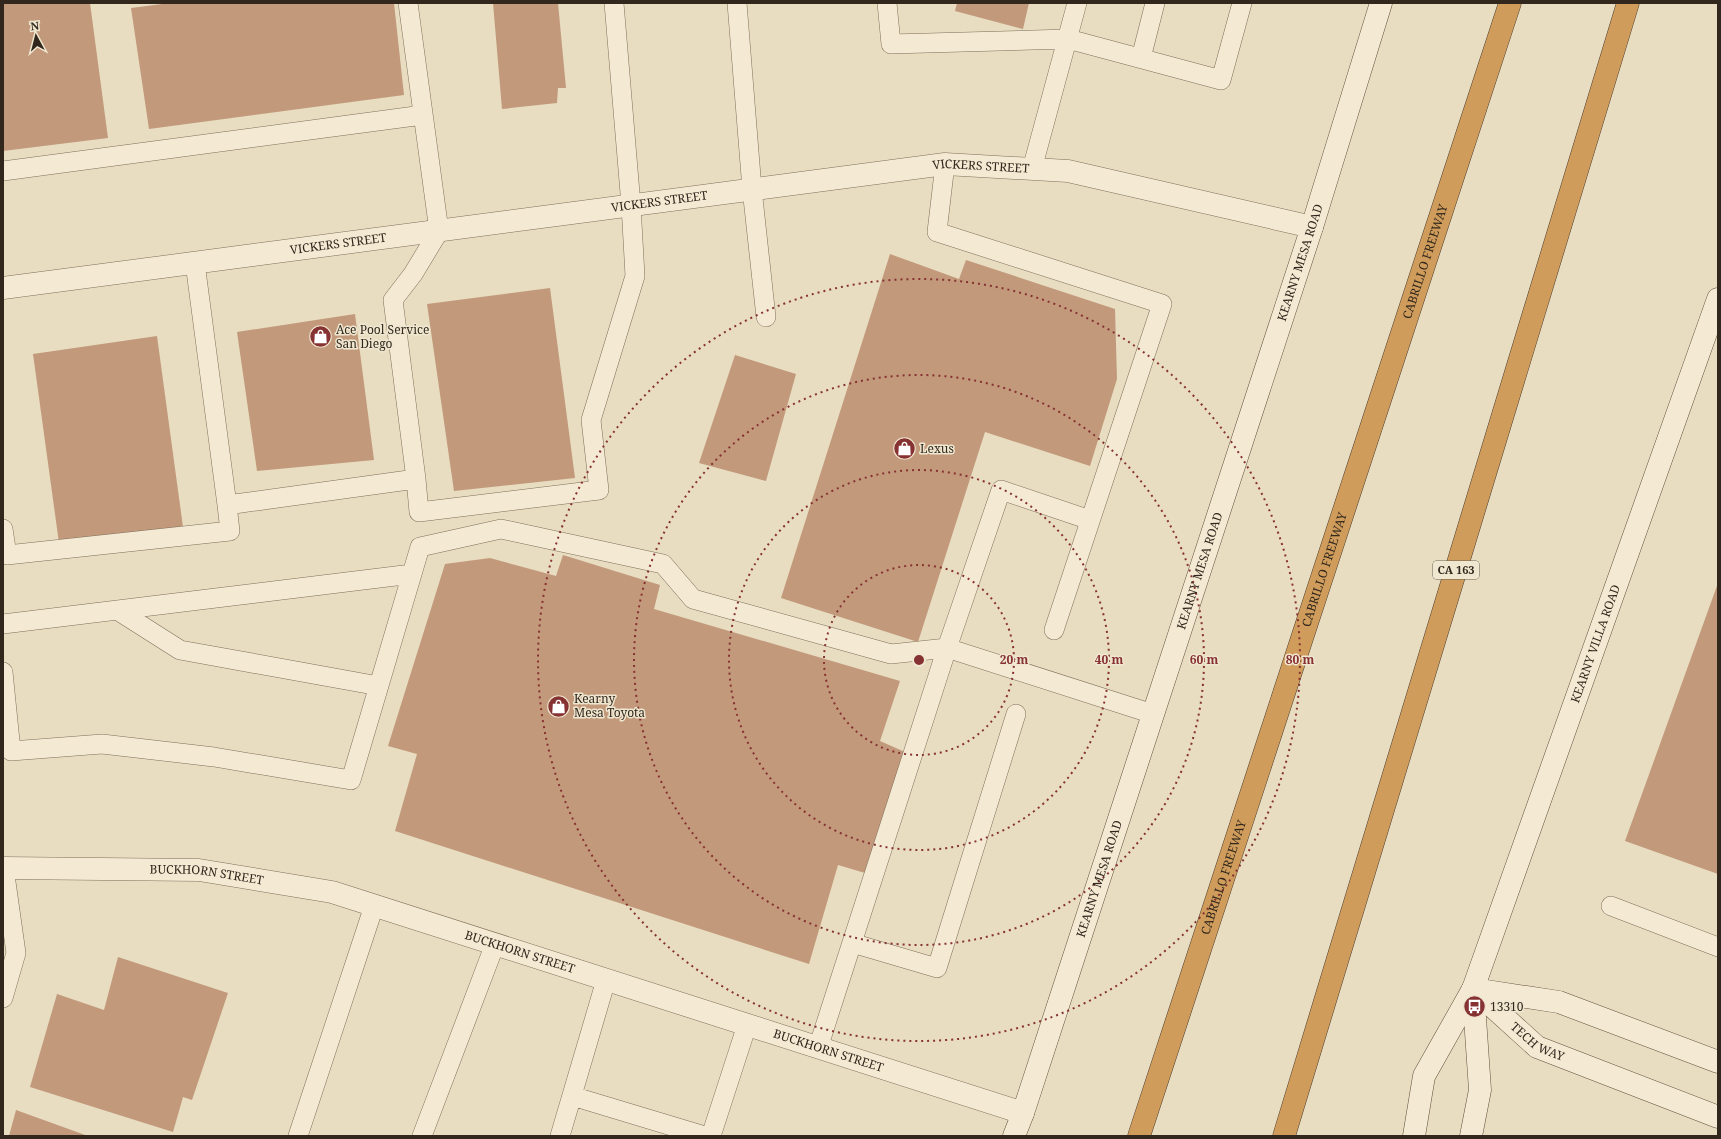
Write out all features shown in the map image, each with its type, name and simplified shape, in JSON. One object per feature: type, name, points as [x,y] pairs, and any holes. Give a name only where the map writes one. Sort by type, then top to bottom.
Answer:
[{"type":"highway","name":"CABRILLO FREEWAY","points":[[1139,1132],[1510,3]]},
{"type":"highway","name":"CA 163","points":[[1284,1136],[1628,3]]},
{"type":"street","name":"KEARNY MESA ROAD","points":[[1014,1136],[1023,1113],[1312,227],[1381,3]]},
{"type":"street","name":"VICKERS STREET","points":[[3,288],[944,164],[1068,171],[1312,227]]},
{"type":"street","name":"KEARNY VILLA ROAD","points":[[1414,1136],[1424,1076],[1473,989],[1718,299]]},
{"type":"street","name":"BUCKHORN STREET","points":[[3,868],[199,870],[332,892],[1023,1113]]},
{"type":"street","name":"KEARNY VILLA ROAD","points":[[1471,1136],[1480,1090],[1473,989]]},
{"type":"street","points":[[1473,989],[1559,1002],[1718,1062]]},
{"type":"street","name":"TECH WAY","points":[[1473,989],[1538,1047],[1718,1117]]},
{"type":"lane","points":[[408,3],[439,231],[413,274],[394,300],[419,512],[600,490],[591,420],[635,276],[631,205],[614,3]]},
{"type":"lane","points":[[738,3],[752,190],[766,317]]},
{"type":"lane","points":[[887,3],[891,44],[1068,38],[1221,80],[1242,3]]},
{"type":"lane","points":[[1032,170],[1077,3]]},
{"type":"lane","points":[[1141,58],[1156,3]]},
{"type":"lane","points":[[3,170],[423,115]]},
{"type":"lane","points":[[944,164],[937,232],[1162,304],[1054,630]]},
{"type":"lane","points":[[3,529],[7,555],[230,530],[195,263]]},
{"type":"lane","points":[[227,505],[416,479]]},
{"type":"lane","points":[[818,1048],[947,648],[1001,490],[1090,520]]},
{"type":"lane","points":[[3,672],[11,751],[102,744],[214,757],[351,780],[420,547],[501,529],[663,564],[693,599],[891,654],[947,648],[1153,714]]},
{"type":"lane","points":[[3,624],[412,574]]},
{"type":"lane","points":[[116,610],[180,650],[379,686]]},
{"type":"lane","points":[[852,943],[937,968],[1016,714]]},
{"type":"lane","points":[[3,868],[16,953],[3,998]]},
{"type":"lane","points":[[298,1136],[374,906]]},
{"type":"lane","points":[[1611,906],[1718,947]]},
{"type":"lane","points":[[422,1136],[495,944]]},
{"type":"lane","points":[[560,1136],[606,980]]},
{"type":"lane","points":[[711,1136],[747,1025]]},
{"type":"lane","points":[[572,1096],[705,1136]]},
{"type":"building","points":[[3,3],[90,3],[108,138],[3,151]]},
{"type":"building","points":[[170,3],[394,3],[404,95],[149,129],[131,8]]},
{"type":"building","points":[[493,3],[558,3],[566,88],[558,88],[557,103],[502,109]]},
{"type":"building","points":[[957,3],[1029,3],[1023,29],[955,11]]},
{"type":"building","name":"Lexus","points":[[890,254],[959,279],[966,260],[1115,309],[1117,379],[1090,466],[985,432],[918,642],[781,598]]},
{"type":"building","points":[[550,288],[575,478],[454,491],[427,304]]},
{"type":"building","points":[[355,314],[374,460],[257,471],[237,332]]},
{"type":"building","points":[[157,336],[183,527],[59,543],[33,354]]},
{"type":"building","points":[[735,355],[796,374],[766,481],[699,463]]},
{"type":"building","points":[[563,555],[660,585],[654,609],[900,681],[880,741],[905,752],[865,873],[838,865],[809,964],[395,831],[417,754],[388,746],[445,564],[490,558],[556,576]]},
{"type":"building","points":[[1718,583],[1718,874],[1625,841]]},
{"type":"building","points":[[118,957],[228,993],[192,1100],[183,1097],[173,1132],[30,1087],[57,994],[104,1010]]},
{"type":"building","points":[[16,1110],[88,1136],[9,1136]]},
{"type":"place","name":"Ace Pool Service San Diego","points":[[320,337]]},
{"type":"place","name":"Lexus","points":[[904,449]]},
{"type":"place","name":"Kearny Mesa Toyota","points":[[559,706]]},
{"type":"place","name":"13310","points":[[1475,1007]]}]
